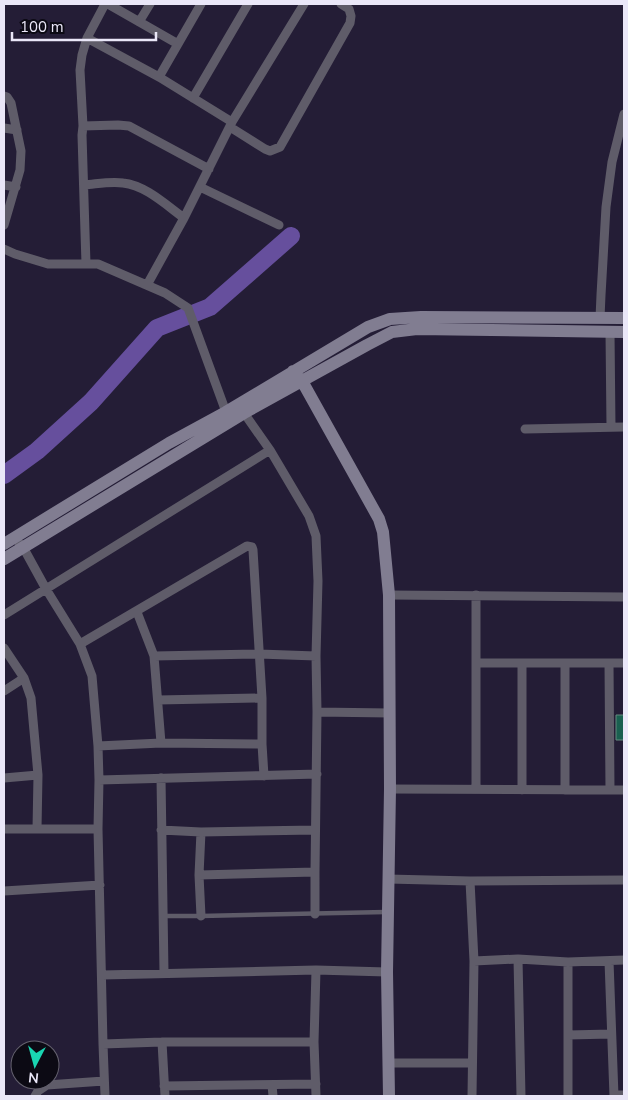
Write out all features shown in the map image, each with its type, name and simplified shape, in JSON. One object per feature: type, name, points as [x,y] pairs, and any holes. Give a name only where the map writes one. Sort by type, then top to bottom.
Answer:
[{"type":"street","points":[[86,264],[80,70],[87,38],[106,4],[178,44]]},
{"type":"street","points":[[140,22],[150,4]]},
{"type":"street","points":[[159,78],[201,4]]},
{"type":"street","points":[[193,98],[248,4]]},
{"type":"street","points":[[147,285],[184,218],[231,124],[304,4]]},
{"type":"street","points":[[87,38],[193,98],[270,151],[280,147],[350,23],[351,16],[347,5]]},
{"type":"street","points":[[4,96],[11,103],[21,151],[20,170],[4,225]]},
{"type":"street","points":[[600,318],[606,207],[612,162],[624,114]]},
{"type":"street","points":[[83,126],[130,126],[209,169]]},
{"type":"street","points":[[4,128],[17,130]]},
{"type":"street","points":[[84,185],[122,182],[132,185],[142,189],[184,218]]},
{"type":"street","points":[[4,184],[16,187]]},
{"type":"street","points":[[200,186],[279,225]]},
{"type":"street","points":[[4,249],[48,264],[98,264],[165,293],[188,308],[226,412]]},
{"type":"street","points":[[4,559],[13,543],[169,444],[368,327],[390,319],[420,317],[624,318]]},
{"type":"street","points":[[13,543],[85,510],[244,413],[392,332],[417,329],[624,332]]},
{"type":"street","points":[[610,332],[611,427]]},
{"type":"street","points":[[293,371],[302,381],[379,519],[384,532],[389,595],[390,789],[387,972],[389,1096]]},
{"type":"street","points":[[244,413],[270,450],[309,516],[316,536],[318,581],[315,914]]},
{"type":"street","points":[[525,429],[624,427]]},
{"type":"street","points":[[4,615],[270,450]]},
{"type":"street","points":[[13,543],[46,589],[80,644],[92,676],[98,746],[102,1044],[105,1096]]},
{"type":"street","points":[[80,644],[247,546],[252,547],[254,550],[262,698],[264,776]]},
{"type":"street","points":[[389,595],[624,597]]},
{"type":"street","points":[[476,595],[476,789]]},
{"type":"street","points":[[137,612],[154,656],[160,743]]},
{"type":"street","points":[[4,648],[24,678],[31,698],[38,775],[37,829]]},
{"type":"street","points":[[154,656],[259,654],[316,656]]},
{"type":"street","points":[[476,663],[624,663]]},
{"type":"street","points":[[522,663],[522,790]]},
{"type":"street","points":[[565,663],[565,790]]},
{"type":"street","points":[[609,663],[610,790]]},
{"type":"street","points":[[4,691],[24,678]]},
{"type":"street","points":[[158,700],[262,698]]},
{"type":"street","points":[[317,712],[390,713]]},
{"type":"street","points":[[98,746],[160,743],[262,744]]},
{"type":"street","points":[[99,780],[317,774]]},
{"type":"street","points":[[4,778],[38,775]]},
{"type":"street","points":[[161,778],[164,973]]},
{"type":"street","points":[[390,789],[624,790]]},
{"type":"street","points":[[4,829],[98,829]]},
{"type":"street","points":[[161,830],[201,832],[316,830]]},
{"type":"street","points":[[201,832],[199,875],[201,916]]},
{"type":"street","points":[[199,875],[315,872]]},
{"type":"street","points":[[388,879],[470,881],[624,880]]},
{"type":"street","points":[[470,881],[474,961],[472,1096]]},
{"type":"street","points":[[4,891],[100,885]]},
{"type":"street","points":[[474,961],[518,959],[568,962],[624,960]]},
{"type":"street","points":[[518,959],[521,1096]]},
{"type":"street","points":[[609,961],[614,1096],[624,1095]]},
{"type":"street","points":[[568,962],[568,1096]]},
{"type":"street","points":[[102,975],[316,970],[387,972]]},
{"type":"street","points":[[316,970],[314,1042],[316,1096]]},
{"type":"street","points":[[568,1035],[611,1034]]},
{"type":"street","points":[[162,1042],[165,1096]]},
{"type":"street","points":[[102,1044],[314,1042]]},
{"type":"street","points":[[388,1064],[472,1063]]},
{"type":"street","points":[[35,1096],[38,1091],[47,1085],[104,1081]]},
{"type":"street","points":[[164,1086],[316,1084]]},
{"type":"street","points":[[272,1085],[273,1096]]},
{"type":"lane","points":[[163,916],[388,912]]},
{"type":"building","points":[[616,715],[624,715],[624,740],[616,740]]},
{"type":"waterway","points":[[4,475],[37,451],[91,402],[157,328],[210,307],[291,236]]}]
